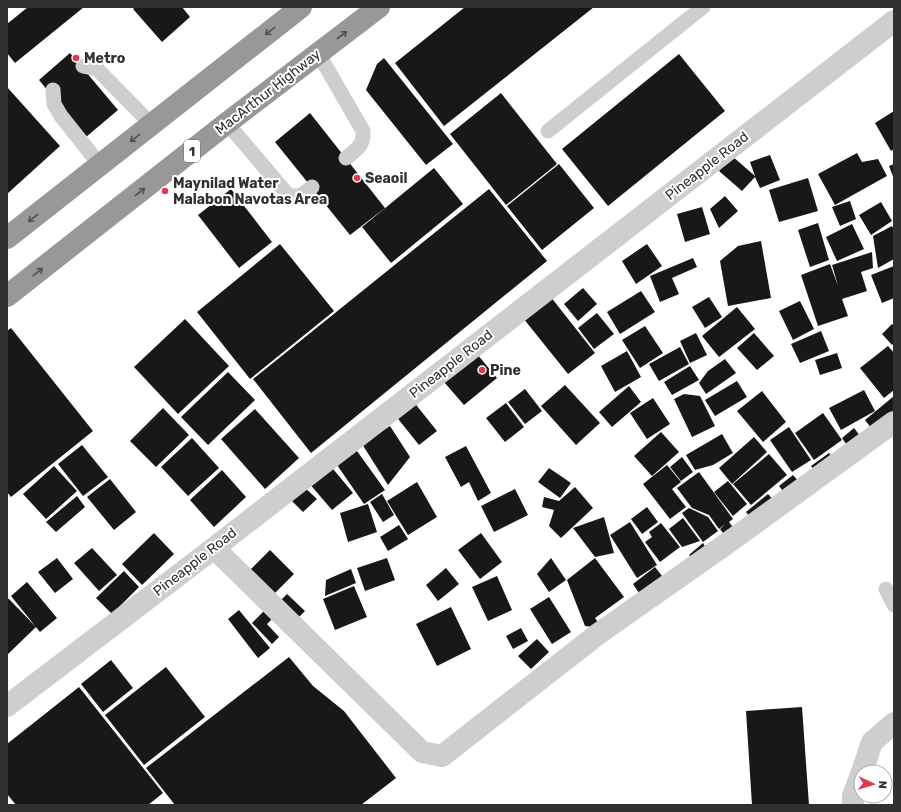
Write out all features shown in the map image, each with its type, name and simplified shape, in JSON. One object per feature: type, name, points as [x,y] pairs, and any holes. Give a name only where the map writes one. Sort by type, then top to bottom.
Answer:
[{"type":"highway","points":[[7,238],[301,7]]},
{"type":"highway","name":"MacArthur Highway","points":[[7,296],[227,123],[379,7]]},
{"type":"street","points":[[887,7],[894,16]]},
{"type":"street","name":"Pineapple Road","points":[[7,706],[214,548],[894,21]]},
{"type":"street","points":[[214,548],[422,752],[442,756],[598,634],[729,542],[894,422]]},
{"type":"street","points":[[864,764],[872,742],[894,723]]},
{"type":"lane","points":[[548,130],[703,7]]},
{"type":"lane","points":[[318,53],[363,132],[364,140],[359,147],[346,158]]},
{"type":"lane","points":[[83,66],[97,69],[152,125]]},
{"type":"lane","points":[[53,90],[54,104],[61,116],[100,165]]},
{"type":"lane","points":[[227,123],[288,195],[295,197],[301,195],[312,187]]},
{"type":"lane","points":[[886,589],[894,605]]},
{"type":"building","points":[[28,7],[84,7],[15,63],[7,53],[7,24]]},
{"type":"building","points":[[135,7],[182,7],[190,17],[162,42],[133,9]]},
{"type":"building","points":[[465,7],[594,7],[444,126],[395,63]]},
{"type":"building","points":[[70,53],[118,110],[86,137],[39,80]]},
{"type":"building","points":[[679,54],[725,111],[608,206],[562,149]]},
{"type":"building","points":[[384,58],[453,144],[426,165],[366,90],[377,64]]},
{"type":"building","points":[[7,87],[60,146],[7,194]]},
{"type":"building","points":[[501,93],[557,164],[506,205],[450,134]]},
{"type":"building","points":[[894,111],[894,149],[891,151],[875,123]]},
{"type":"building","points":[[310,113],[385,208],[350,235],[275,142]]},
{"type":"building","points":[[857,153],[862,162],[878,159],[887,176],[835,205],[818,174]]},
{"type":"building","points":[[770,155],[780,180],[760,188],[755,177],[742,191],[719,171],[732,156],[755,176],[750,162]]},
{"type":"building","points":[[559,164],[594,208],[542,250],[507,206]]},
{"type":"building","points":[[894,164],[894,179],[889,166]]},
{"type":"building","points":[[434,168],[463,204],[391,263],[362,227]]},
{"type":"building","points":[[808,178],[818,211],[779,222],[769,190]]},
{"type":"building","points":[[231,189],[272,242],[239,268],[198,215]]},
{"type":"building","points":[[489,189],[547,261],[311,453],[253,379]]},
{"type":"building","points":[[725,196],[738,211],[719,228],[710,209]]},
{"type":"building","points":[[850,201],[856,219],[840,226],[832,207]]},
{"type":"building","points":[[881,202],[892,221],[871,235],[859,215]]},
{"type":"building","points":[[702,207],[710,234],[685,242],[677,214]]},
{"type":"building","points":[[818,223],[829,260],[810,267],[798,230]]},
{"type":"building","points":[[852,224],[864,249],[837,261],[826,237]]},
{"type":"building","points":[[892,226],[894,230],[894,259],[878,268],[873,236]]},
{"type":"building","points":[[761,241],[771,298],[728,306],[720,261],[738,246]]},
{"type":"building","points":[[280,244],[334,311],[250,379],[197,312]]},
{"type":"building","points":[[647,244],[662,266],[636,284],[622,261]]},
{"type":"building","points":[[872,252],[873,268],[861,272],[867,291],[842,299],[848,316],[818,326],[801,275],[830,264],[838,286],[832,265]]},
{"type":"building","points":[[693,258],[697,267],[672,278],[679,294],[660,302],[650,276]]},
{"type":"building","points":[[894,266],[894,298],[882,303],[871,275]]},
{"type":"building","points":[[583,288],[597,304],[578,321],[564,304]]},
{"type":"building","points":[[641,291],[655,312],[620,334],[607,312]]},
{"type":"building","points":[[550,296],[595,353],[568,374],[523,318]]},
{"type":"building","points":[[709,297],[722,317],[705,328],[692,307]]},
{"type":"building","points":[[800,301],[814,329],[793,340],[779,311]]},
{"type":"building","points":[[737,307],[755,329],[719,357],[702,336]]},
{"type":"building","points":[[597,313],[614,334],[594,349],[578,328]]},
{"type":"building","points":[[185,319],[229,366],[178,414],[134,367]]},
{"type":"building","points":[[892,324],[894,326],[894,343],[892,345],[882,334]]},
{"type":"building","points":[[645,326],[663,353],[640,368],[622,340]]},
{"type":"building","points":[[11,328],[93,431],[11,497],[7,492],[7,331]]},
{"type":"building","points":[[821,331],[829,351],[800,363],[791,344]]},
{"type":"building","points":[[696,333],[707,355],[690,363],[680,341]]},
{"type":"building","points":[[754,333],[774,356],[757,370],[737,348]]},
{"type":"building","points":[[888,346],[894,353],[894,390],[884,398],[860,368]]},
{"type":"building","points":[[680,347],[689,364],[659,381],[649,364]]},
{"type":"building","points":[[627,351],[641,377],[615,392],[601,366]]},
{"type":"building","points":[[837,353],[842,368],[820,375],[815,360]]},
{"type":"building","points":[[477,354],[497,378],[464,405],[444,382]]},
{"type":"building","points":[[725,359],[736,373],[706,394],[699,383],[708,371]]},
{"type":"building","points":[[690,366],[699,380],[672,395],[664,382]]},
{"type":"building","points":[[228,372],[255,400],[208,445],[181,417]]},
{"type":"building","points":[[737,381],[747,397],[715,416],[705,400]]},
{"type":"building","points":[[565,385],[600,423],[576,445],[541,406]]},
{"type":"building","points":[[629,386],[641,402],[612,427],[599,412]]},
{"type":"building","points":[[525,389],[542,411],[525,424],[508,402]]},
{"type":"building","points":[[864,390],[875,411],[841,430],[829,408]]},
{"type":"building","points":[[762,391],[786,422],[763,442],[737,411]]},
{"type":"building","points":[[684,394],[700,396],[715,426],[692,437],[674,399]]},
{"type":"building","points":[[894,396],[894,418],[875,433],[865,420]]},
{"type":"building","points":[[653,398],[670,424],[647,439],[630,413]]},
{"type":"building","points":[[413,401],[437,431],[419,445],[395,415]]},
{"type":"building","points":[[506,403],[524,427],[505,442],[486,418]]},
{"type":"building","points":[[163,408],[189,435],[156,467],[130,441]]},
{"type":"building","points":[[255,409],[299,458],[265,489],[221,439]]},
{"type":"building","points":[[823,413],[842,440],[814,460],[795,433]]},
{"type":"building","points":[[390,426],[410,457],[388,485],[362,444]]},
{"type":"building","points":[[789,427],[811,460],[792,472],[770,440]]},
{"type":"building","points":[[854,428],[864,441],[851,451],[842,438]]},
{"type":"building","points":[[661,432],[679,452],[652,476],[634,456]]},
{"type":"building","points":[[722,434],[733,453],[713,465],[695,470],[686,455]]},
{"type":"building","points":[[754,437],[767,452],[732,484],[719,468]]},
{"type":"building","points":[[192,438],[219,468],[188,496],[161,467]]},
{"type":"building","points":[[82,445],[108,477],[83,496],[58,464]]},
{"type":"building","points":[[466,446],[491,493],[478,501],[469,482],[461,487],[445,457]]},
{"type":"building","points":[[357,451],[385,490],[364,504],[337,465]]},
{"type":"building","points":[[829,453],[835,461],[817,474],[811,466]]},
{"type":"building","points":[[769,454],[787,475],[751,505],[733,484]]},
{"type":"building","points":[[682,457],[693,472],[681,481],[670,467]]},
{"type":"building","points":[[329,464],[353,493],[332,510],[308,482]]},
{"type":"building","points":[[667,465],[681,482],[672,489],[686,507],[670,519],[643,484]]},
{"type":"building","points":[[54,466],[77,491],[46,519],[23,494]]},
{"type":"building","points":[[549,468],[571,483],[560,498],[538,482]]},
{"type":"building","points":[[222,470],[246,497],[214,527],[190,500]]},
{"type":"building","points":[[699,472],[733,519],[729,522],[738,534],[729,541],[720,529],[725,524],[719,529],[709,515],[692,508],[677,488]]},
{"type":"building","points":[[793,475],[801,484],[786,495],[779,486]]},
{"type":"building","points":[[110,479],[136,512],[114,530],[87,497]]},
{"type":"building","points":[[728,481],[747,504],[733,516],[714,492]]},
{"type":"building","points":[[417,482],[437,517],[408,535],[387,501]]},
{"type":"building","points":[[302,485],[317,499],[303,512],[289,498]]},
{"type":"building","points":[[575,487],[593,508],[561,538],[549,526],[554,510],[542,507],[544,497],[559,501]]},
{"type":"building","points":[[515,489],[528,515],[494,532],[481,506]]},
{"type":"building","points":[[382,494],[394,515],[383,522],[370,502]]},
{"type":"building","points":[[768,494],[776,503],[754,522],[746,512]]},
{"type":"building","points":[[77,496],[85,507],[56,532],[46,522]]},
{"type":"building","points":[[368,504],[377,532],[348,542],[340,513]]},
{"type":"building","points":[[647,507],[658,522],[642,534],[631,519]]},
{"type":"building","points":[[689,508],[708,517],[718,531],[703,542],[682,513]]},
{"type":"building","points":[[604,517],[614,553],[595,557],[573,528]]},
{"type":"building","points":[[683,518],[700,541],[682,547],[669,529]]},
{"type":"building","points":[[630,522],[657,565],[637,578],[610,535]]},
{"type":"building","points":[[661,523],[680,547],[660,562],[645,542],[652,537],[649,532]]},
{"type":"building","points":[[399,525],[408,539],[388,551],[380,537]]},
{"type":"building","points":[[154,533],[174,554],[142,585],[122,564]]},
{"type":"building","points":[[481,533],[502,562],[480,579],[458,550]]},
{"type":"building","points":[[703,543],[708,551],[697,563],[689,555]]},
{"type":"building","points":[[92,548],[117,575],[99,591],[74,563]]},
{"type":"building","points":[[270,550],[294,574],[274,594],[250,570]]},
{"type":"building","points":[[57,558],[73,579],[55,593],[38,572]]},
{"type":"building","points":[[387,558],[395,580],[365,591],[357,568]]},
{"type":"building","points":[[551,558],[566,580],[549,592],[537,574]]},
{"type":"building","points":[[595,558],[624,597],[595,618],[602,628],[585,626],[567,580]]},
{"type":"building","points":[[655,567],[662,576],[639,593],[633,584]]},
{"type":"building","points":[[446,568],[459,584],[438,601],[426,585]]},
{"type":"building","points":[[351,569],[356,583],[325,596],[326,580]]},
{"type":"building","points":[[124,571],[139,587],[112,614],[96,598]]},
{"type":"building","points":[[497,576],[512,610],[488,621],[472,587]]},
{"type":"building","points":[[27,582],[57,618],[40,632],[11,596]]},
{"type":"building","points":[[354,586],[367,617],[335,630],[323,599]]},
{"type":"building","points":[[287,594],[305,611],[293,623],[275,606]]},
{"type":"building","points":[[549,597],[571,632],[552,644],[530,609]]},
{"type":"building","points":[[7,599],[9,599],[36,627],[7,655]]},
{"type":"building","points":[[270,605],[278,613],[267,624],[279,637],[272,644],[252,623]]},
{"type":"building","points":[[451,607],[471,649],[437,666],[416,624]]},
{"type":"building","points":[[239,610],[270,648],[258,658],[228,619]]},
{"type":"building","points":[[521,628],[528,641],[513,649],[506,636]]},
{"type":"building","points":[[537,639],[549,652],[531,669],[518,656]]},
{"type":"building","points":[[289,657],[313,686],[344,711],[396,778],[361,805],[175,805],[146,768]]},
{"type":"building","points":[[111,660],[133,688],[103,712],[81,684]]},
{"type":"building","points":[[166,667],[205,717],[144,765],[105,715]]},
{"type":"building","points":[[79,687],[163,793],[148,805],[16,805],[7,794],[7,744]]},
{"type":"building","points":[[802,707],[809,805],[752,805],[746,711]]},
{"type":"place","name":"Metro","points":[[76,58]]},
{"type":"place","name":"Seaoil","points":[[357,178]]},
{"type":"place","name":"Maynilad Water Malabon Navotas Area","points":[[165,191]]},
{"type":"place","name":"Pine","points":[[482,370]]}]
